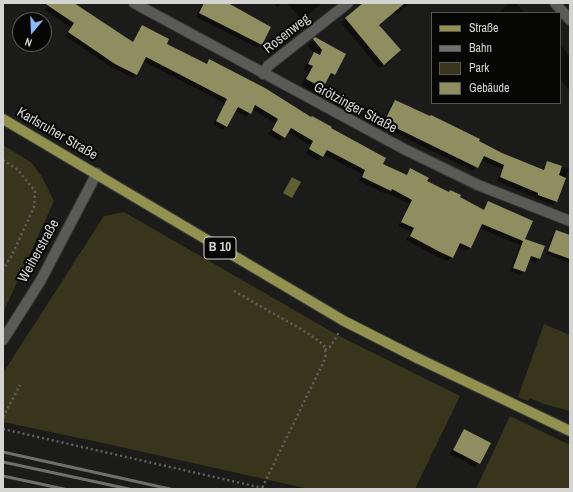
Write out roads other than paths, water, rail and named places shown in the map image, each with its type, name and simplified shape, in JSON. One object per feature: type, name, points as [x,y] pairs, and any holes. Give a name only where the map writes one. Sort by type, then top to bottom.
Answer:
[{"type":"main road","name":"Karlsruher Straße","points":[[3,119],[97,173]]},
{"type":"main road","name":"B 10","points":[[97,173],[344,320],[415,357],[570,431]]},
{"type":"street","name":"Grötzinger Straße","points":[[134,3],[345,119],[478,185],[570,221]]},
{"type":"street","name":"Rosenweg","points":[[264,74],[268,66],[348,3]]},
{"type":"street","points":[[555,3],[570,20]]},
{"type":"street","name":"Weiherstraße","points":[[3,340],[41,280],[97,173]]},
{"type":"railway","points":[[3,452],[170,489]]},
{"type":"railway","points":[[3,462],[129,489]]},
{"type":"railway","points":[[3,476],[64,489]]}]
